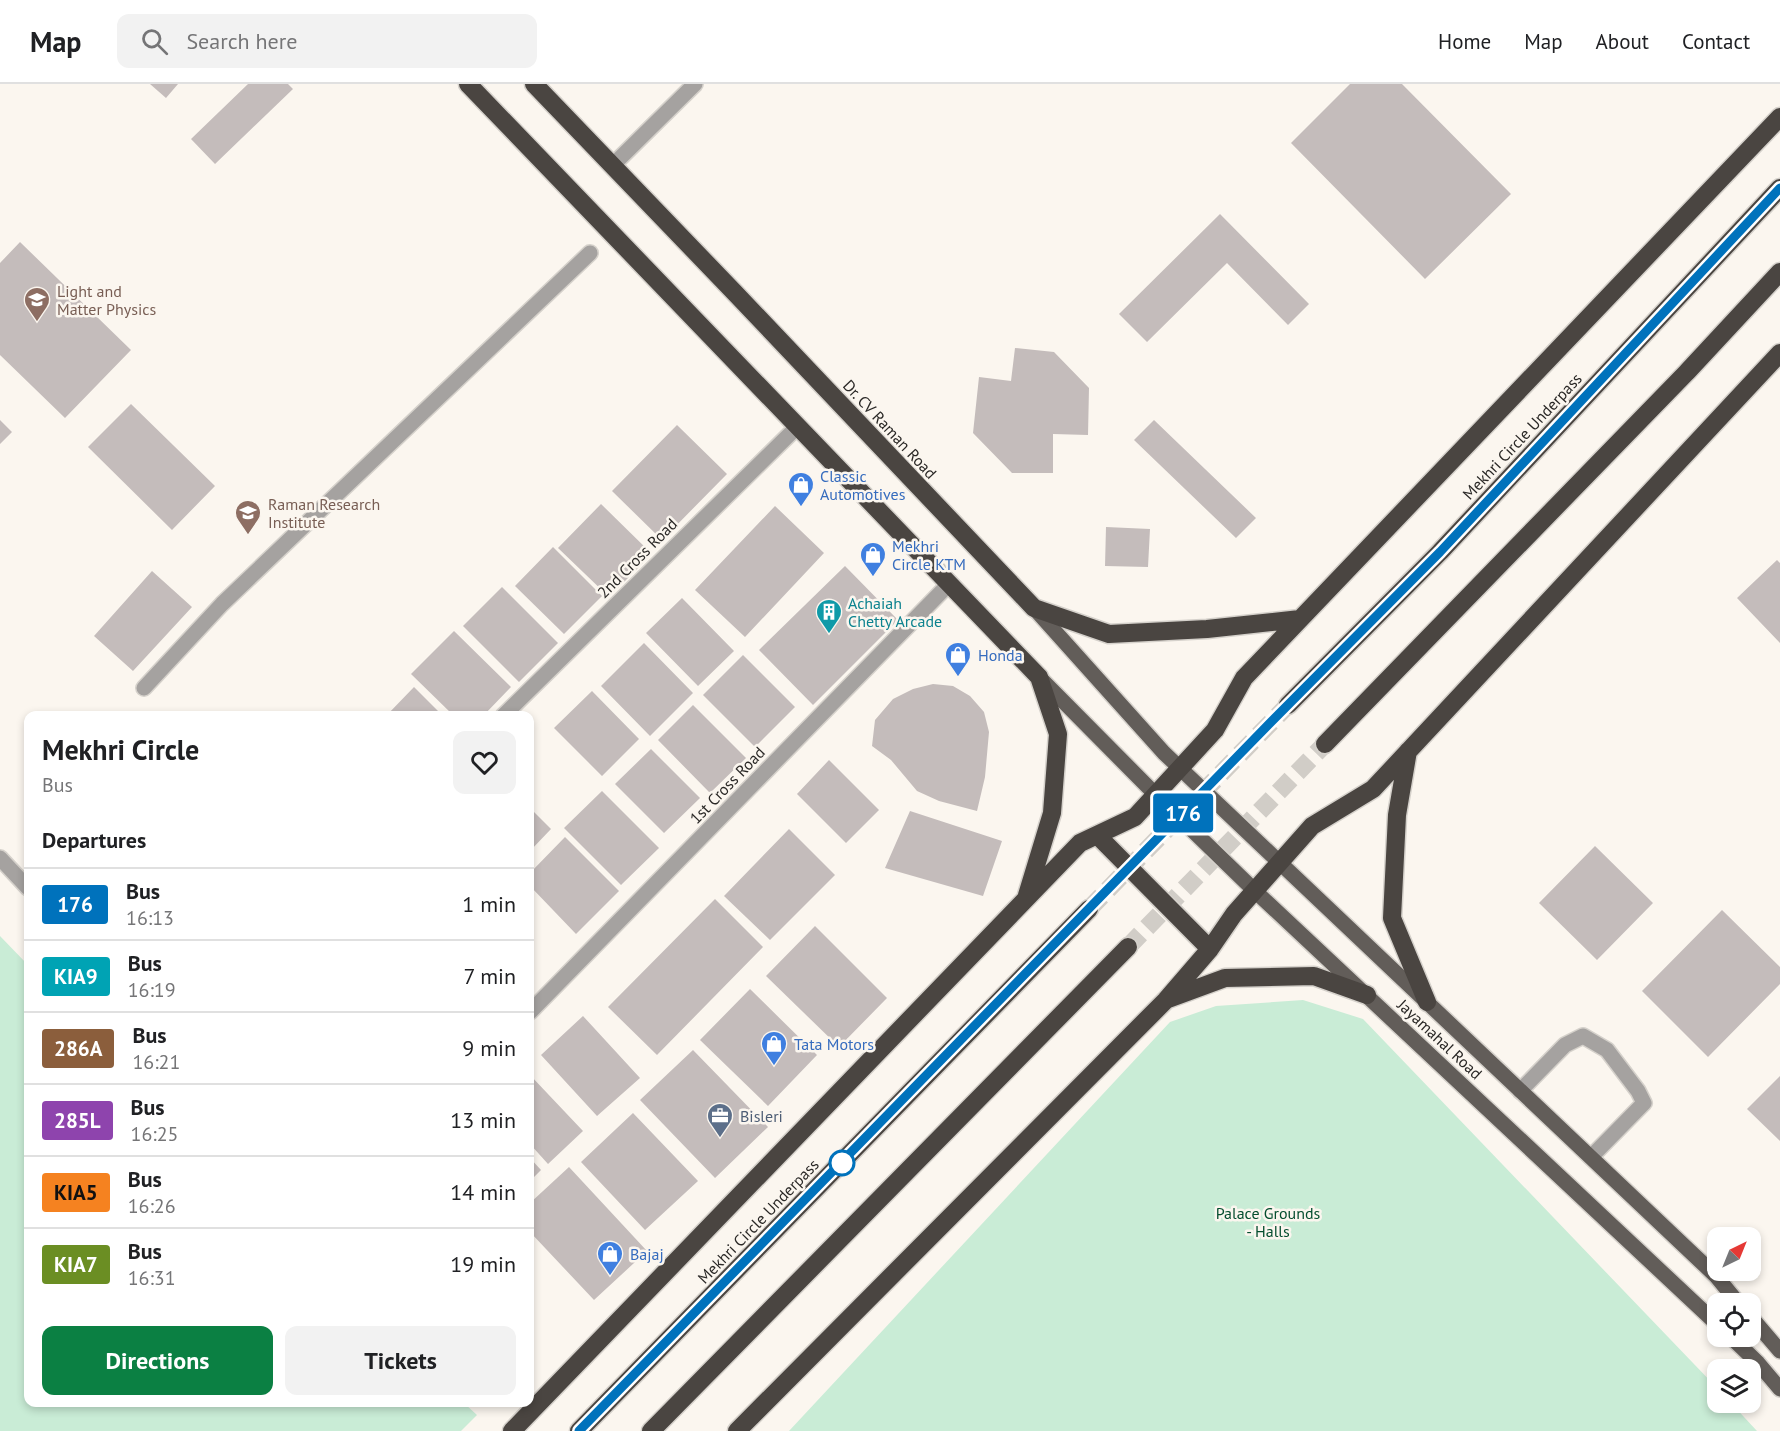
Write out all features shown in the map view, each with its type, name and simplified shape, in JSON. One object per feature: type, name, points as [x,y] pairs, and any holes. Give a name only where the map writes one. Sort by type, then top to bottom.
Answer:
[{"type":"highway","points":[[468,84],[1039,677],[1058,734],[1052,813],[1025,900]]},
{"type":"highway","name":"Dr. CV Raman Road","points":[[534,84],[1034,608]]},
{"type":"highway","points":[[534,1403],[1080,843],[1134,817],[1156,795],[1215,730],[1244,678],[1780,117]]},
{"type":"highway","name":"Mekhri Circle Underpass","points":[[1288,705],[1440,552],[1780,188]]},
{"type":"highway","points":[[1324,744],[1687,372],[1780,272]]},
{"type":"highway","points":[[737,1431],[1166,1000],[1210,949],[1234,914],[1312,826],[1373,789],[1780,354]]},
{"type":"highway","points":[[1034,608],[1109,634],[1207,629],[1300,619]]},
{"type":"highway","points":[[1408,752],[1397,816],[1392,918],[1427,1002]]},
{"type":"highway","points":[[1097,835],[1210,949]]},
{"type":"highway","name":"Mekhri Circle Underpass","points":[[579,1431],[1089,909]]},
{"type":"highway","points":[[651,1431],[1128,947]]},
{"type":"highway","points":[[1166,1000],[1225,978],[1314,976],[1367,995]]},
{"type":"highway","points":[[512,1431],[530,1407]]},
{"type":"main road","name":"Dr. CV Raman Road","points":[[1034,608],[1164,753],[1216,802]]},
{"type":"main road","name":"Jayamahal Road","points":[[1039,677],[1255,891],[1707,1315]]},
{"type":"main road","name":"Jayamahal Road","points":[[1216,802],[1716,1276],[1730,1293]]},
{"type":"main road","points":[[1761,1329],[1780,1351]]},
{"type":"main road","points":[[1741,1347],[1780,1389]]},
{"type":"street","points":[[613,165],[694,84]]},
{"type":"street","points":[[144,688],[222,604],[590,253]]},
{"type":"street","name":"2nd Cross Road","points":[[508,711],[797,427]]},
{"type":"street","name":"1st Cross Road","points":[[534,1008],[950,583]]},
{"type":"street","points":[[0,858],[24,884]]},
{"type":"street","points":[[1520,1091],[1565,1045],[1583,1036],[1607,1050],[1644,1102],[1591,1157]]},
{"type":"green space","points":[[0,936],[24,961],[24,1407],[468,1407],[477,1415],[461,1431],[0,1431]]},
{"type":"green space","name":"Palace Grounds - Halls","points":[[1303,1000],[1363,1019],[1707,1378],[1707,1413],[1740,1413],[1757,1431],[789,1431],[1170,1022],[1216,1006]]},
{"type":"building","points":[[150,84],[178,84],[166,98]]},
{"type":"building","points":[[248,84],[288,84],[293,89],[215,164],[191,139]]},
{"type":"building","points":[[1350,84],[1402,84],[1511,194],[1425,279],[1291,143]]},
{"type":"building","points":[[1220,214],[1309,304],[1288,325],[1227,263],[1147,342],[1119,314]]},
{"type":"building","points":[[20,242],[131,350],[65,418],[0,355],[0,263]]},
{"type":"building","points":[[1015,348],[1054,352],[1089,388],[1088,435],[1053,434],[1053,473],[1012,473],[973,433],[979,377],[1011,381]]},
{"type":"building","points":[[131,404],[215,486],[172,530],[88,447]]},
{"type":"building","points":[[0,420],[12,432],[0,444]]},
{"type":"building","points":[[1154,420],[1256,518],[1236,538],[1134,440]]},
{"type":"building","points":[[677,425],[727,474],[662,540],[612,491]]},
{"type":"building","points":[[601,504],[652,554],[609,597],[558,548]]},
{"type":"building","points":[[775,506],[824,553],[745,637],[695,590]]},
{"type":"building","points":[[1106,527],[1150,529],[1148,567],[1105,566]]},
{"type":"building","points":[[553,547],[602,596],[564,634],[515,586]]},
{"type":"building","points":[[1777,560],[1780,563],[1780,643],[1737,598]]},
{"type":"building","name":"Achaiah Chetty Arcade","points":[[845,566],[898,620],[813,705],[759,650]]},
{"type":"building","points":[[152,571],[192,607],[133,671],[94,636]]},
{"type":"building","points":[[502,587],[558,643],[519,682],[463,626]]},
{"type":"building","points":[[682,598],[734,651],[698,686],[646,633]]},
{"type":"building","points":[[454,631],[511,687],[488,711],[449,711],[411,674]]},
{"type":"building","points":[[644,643],[693,693],[650,736],[601,686]]},
{"type":"building","points":[[743,655],[795,707],[755,747],[703,695]]},
{"type":"building","points":[[933,684],[953,686],[970,696],[984,712],[989,732],[985,777],[977,811],[939,801],[917,791],[891,760],[872,746],[875,720],[893,699],[913,689]]},
{"type":"building","points":[[414,687],[438,711],[391,711]]},
{"type":"building","points":[[592,691],[639,739],[602,776],[554,728]]},
{"type":"building","points":[[693,705],[746,758],[710,793],[658,740]]},
{"type":"building","points":[[651,749],[700,798],[664,833],[615,784]]},
{"type":"building","points":[[829,760],[879,810],[846,843],[797,794]]},
{"type":"building","points":[[602,791],[659,848],[621,885],[564,828]]},
{"type":"building","points":[[910,811],[1002,841],[983,896],[885,868]]},
{"type":"building","points":[[534,812],[551,829],[534,847]]},
{"type":"building","points":[[789,829],[835,875],[770,940],[724,896]]},
{"type":"building","points":[[565,837],[619,891],[576,934],[534,890],[534,869]]},
{"type":"building","points":[[1595,846],[1653,903],[1597,960],[1539,903]]},
{"type":"building","points":[[715,899],[763,947],[657,1055],[608,1007]]},
{"type":"building","points":[[1722,910],[1780,967],[1780,984],[1708,1057],[1642,991]]},
{"type":"building","points":[[815,926],[887,998],[839,1047],[766,976]]},
{"type":"building","points":[[750,989],[817,1055],[768,1106],[700,1040]]},
{"type":"building","points":[[583,1016],[640,1078],[597,1116],[541,1055]]},
{"type":"building","points":[[693,1050],[768,1127],[715,1178],[640,1100]]},
{"type":"building","points":[[1780,1076],[1780,1141],[1747,1109]]},
{"type":"building","points":[[534,1079],[583,1131],[548,1164],[534,1148]]},
{"type":"building","points":[[633,1113],[698,1181],[645,1230],[581,1162]]},
{"type":"building","points":[[534,1162],[541,1170],[534,1177]]},
{"type":"building","points":[[569,1167],[647,1251],[594,1300],[534,1236],[534,1199]]},
{"type":"tunnel","points":[[1089,909],[1288,705]]},
{"type":"tunnel","points":[[1128,947],[1325,744]]},
{"type":"bus line","name":"176","points":[[579,1431],[1440,552],[1780,188]]},
{"type":"place","name":"Light and Matter Physics","points":[[37,323]]},
{"type":"place","name":"Classic Automotives","points":[[801,508]]},
{"type":"place","name":"Raman Research Institute","points":[[248,536]]},
{"type":"place","name":"Mekhri Circle KTM","points":[[873,578]]},
{"type":"place","name":"Achaiah Chetty Arcade","points":[[829,635]]},
{"type":"place","name":"Honda","points":[[958,678]]},
{"type":"place","name":"Tata Motors","points":[[774,1067]]},
{"type":"place","name":"Bisleri","points":[[720,1139]]},
{"type":"place","name":"Bajaj","points":[[610,1277]]}]
